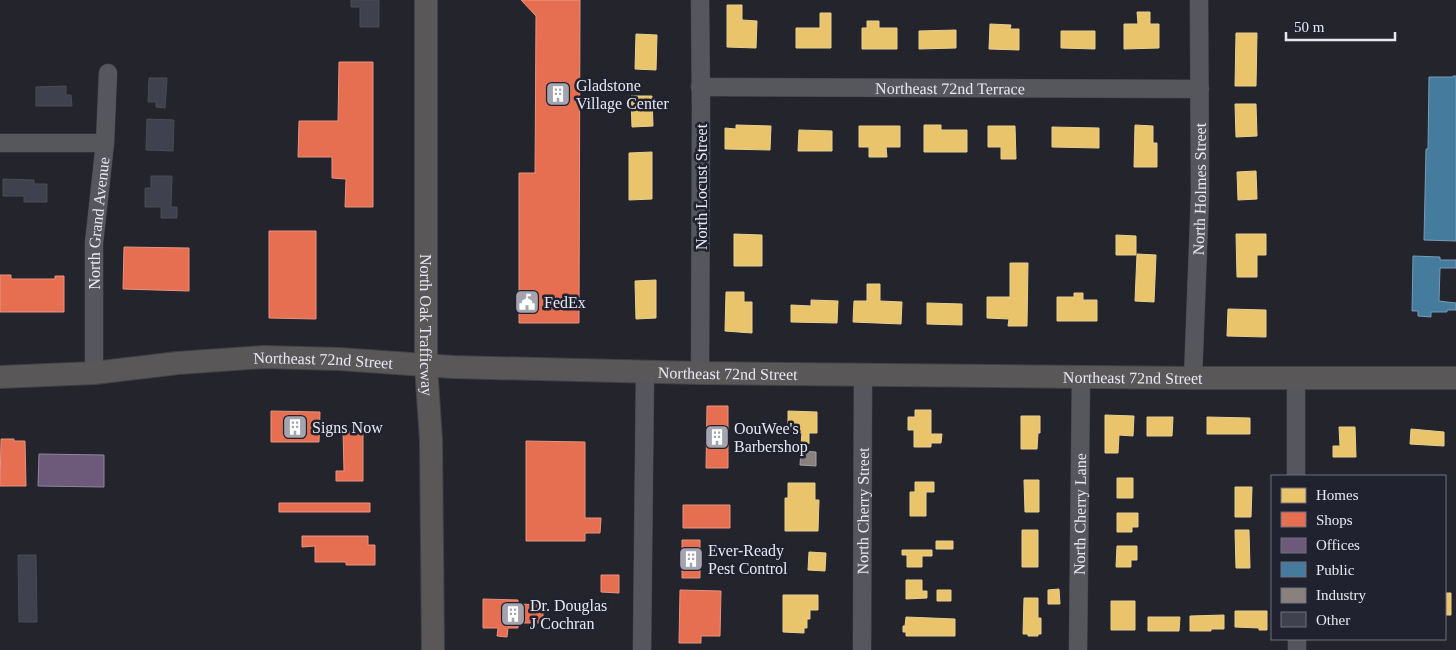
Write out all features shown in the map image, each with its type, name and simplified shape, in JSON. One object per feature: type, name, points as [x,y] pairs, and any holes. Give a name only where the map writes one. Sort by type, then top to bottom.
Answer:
[{"type":"main road","name":"North Oak Trafficway","points":[[426,0],[426,366],[431,440],[433,650]]},
{"type":"main road","name":"Northeast 72nd Street","points":[[0,377],[94,373],[178,363],[264,357],[426,366],[700,373],[1192,378],[1456,378]]},
{"type":"street","name":"North Locust Street","points":[[700,0],[700,373]]},
{"type":"street","name":"North Holmes Street","points":[[1192,378],[1200,194],[1200,0]]},
{"type":"street","name":"North Grand Avenue","points":[[94,373],[94,243],[105,143],[108,73]]},
{"type":"street","name":"Northeast 72nd Terrace","points":[[700,87],[1200,89]]},
{"type":"street","points":[[0,143],[105,143]]},
{"type":"street","points":[[642,650],[645,372]]},
{"type":"street","name":"North Cherry Street","points":[[862,650],[863,374]]},
{"type":"street","name":"North Cherry Lane","points":[[1078,650],[1081,376]]},
{"type":"street","points":[[1296,378],[1296,475]]},
{"type":"building: Homes","points":[[727,5],[742,5],[742,20],[757,21],[756,48],[727,47]]},
{"type":"building: Homes","points":[[1137,12],[1150,12],[1150,24],[1159,24],[1159,48],[1124,49],[1124,24],[1138,24]]},
{"type":"building: Homes","points":[[820,13],[831,13],[831,48],[796,48],[796,28],[820,28]]},
{"type":"building: Homes","points":[[867,21],[879,21],[879,28],[897,28],[897,49],[862,49],[862,28],[867,28]]},
{"type":"building: Homes","points":[[990,24],[1011,25],[1010,29],[1019,29],[1019,50],[989,49]]},
{"type":"building: Homes","points":[[956,30],[956,48],[919,49],[919,31]]},
{"type":"building: Homes","points":[[1061,31],[1095,31],[1095,49],[1061,48]]},
{"type":"building: Homes","points":[[1236,33],[1257,33],[1256,86],[1235,86]]},
{"type":"building: Homes","points":[[636,34],[657,35],[656,70],[635,69]]},
{"type":"building: Homes","points":[[631,96],[652,96],[653,126],[632,127]]},
{"type":"building: Homes","points":[[1235,104],[1256,104],[1257,136],[1236,137]]},
{"type":"building: Homes","points":[[736,125],[771,126],[770,150],[725,149],[725,128],[736,129]]},
{"type":"building: Homes","points":[[924,125],[941,125],[941,130],[967,130],[967,152],[924,152]]},
{"type":"building: Homes","points":[[1135,125],[1153,126],[1153,143],[1157,143],[1157,167],[1134,167]]},
{"type":"building: Homes","points":[[859,126],[900,126],[900,147],[886,147],[887,157],[869,157],[869,147],[859,147]]},
{"type":"building: Homes","points":[[988,126],[1015,126],[1016,159],[1001,159],[1001,147],[988,147]]},
{"type":"building: Homes","points":[[1052,127],[1099,128],[1099,148],[1052,147]]},
{"type":"building: Homes","points":[[799,130],[832,131],[832,151],[798,151]]},
{"type":"building: Homes","points":[[652,152],[652,199],[629,200],[629,153]]},
{"type":"building: Homes","points":[[1256,171],[1257,199],[1238,200],[1237,172]]},
{"type":"building: Homes","points":[[734,234],[762,235],[762,266],[734,266]]},
{"type":"building: Homes","points":[[1236,234],[1266,234],[1266,255],[1257,255],[1257,277],[1237,277]]},
{"type":"building: Homes","points":[[1116,235],[1136,236],[1136,255],[1116,255]]},
{"type":"building: Homes","points":[[1137,254],[1156,255],[1154,302],[1135,301]]},
{"type":"building: Homes","points":[[1010,263],[1028,263],[1027,326],[1008,326],[1009,319],[987,318],[987,297],[1010,297]]},
{"type":"building: Homes","points":[[656,280],[656,318],[636,319],[635,281]]},
{"type":"building: Homes","points":[[867,284],[880,284],[880,301],[902,302],[901,324],[853,322],[854,301],[867,301]]},
{"type":"building: Homes","points":[[726,292],[744,292],[744,302],[752,302],[752,333],[725,331]]},
{"type":"building: Homes","points":[[1074,293],[1083,293],[1083,300],[1097,300],[1097,321],[1057,321],[1057,297],[1074,297]]},
{"type":"building: Homes","points":[[811,300],[838,301],[837,323],[791,322],[791,305],[811,306]]},
{"type":"building: Homes","points":[[927,303],[962,304],[962,325],[927,324]]},
{"type":"building: Homes","points":[[1228,309],[1266,310],[1266,337],[1227,336]]},
{"type":"building: Homes","points":[[915,410],[931,410],[931,434],[942,434],[941,443],[931,443],[931,447],[914,447],[914,430],[908,430],[908,417],[915,417]]},
{"type":"building: Homes","points":[[788,411],[817,412],[817,433],[809,433],[809,444],[801,444],[802,433],[788,432]]},
{"type":"building: Homes","points":[[1105,415],[1134,416],[1133,436],[1119,435],[1118,453],[1105,453]]},
{"type":"building: Homes","points":[[1021,416],[1040,416],[1040,433],[1038,433],[1037,449],[1021,449]]},
{"type":"building: Homes","points":[[1147,417],[1173,417],[1172,436],[1147,436]]},
{"type":"building: Homes","points":[[1207,417],[1250,418],[1250,434],[1207,434]]},
{"type":"building: Homes","points":[[1339,427],[1355,427],[1356,457],[1333,457],[1333,446],[1340,446]]},
{"type":"building: Homes","points":[[1411,429],[1444,432],[1444,446],[1410,444]]},
{"type":"building: Homes","points":[[1117,478],[1133,478],[1133,498],[1117,498]]},
{"type":"building: Homes","points":[[1024,480],[1039,480],[1039,512],[1025,512]]},
{"type":"building: Homes","points":[[915,482],[934,482],[934,492],[926,492],[926,516],[910,516],[910,492],[915,492]]},
{"type":"building: Homes","points":[[788,483],[815,483],[815,500],[819,500],[818,531],[785,531],[785,498],[788,498]]},
{"type":"building: Homes","points":[[1235,487],[1252,487],[1251,517],[1235,517]]},
{"type":"building: Homes","points":[[1117,513],[1138,513],[1138,527],[1132,527],[1132,532],[1117,532]]},
{"type":"building: Homes","points":[[1022,530],[1038,530],[1038,567],[1022,567]]},
{"type":"building: Homes","points":[[1235,530],[1249,530],[1250,568],[1236,568]]},
{"type":"building: Homes","points":[[936,541],[953,541],[953,549],[936,549]]},
{"type":"building: Homes","points":[[1117,546],[1137,546],[1137,560],[1131,560],[1131,567],[1116,567]]},
{"type":"building: Homes","points":[[902,550],[932,550],[932,556],[922,556],[922,567],[907,567],[907,555],[902,555]]},
{"type":"building: Homes","points":[[809,552],[826,553],[825,571],[808,570]]},
{"type":"building: Homes","points":[[906,580],[922,580],[922,591],[927,591],[927,598],[906,599]]},
{"type":"building: Homes","points":[[1059,589],[1060,604],[1048,604],[1048,590]]},
{"type":"building: Homes","points":[[937,590],[951,590],[951,601],[937,601]]},
{"type":"building: Homes","points":[[1446,593],[1451,593],[1451,615],[1446,615]]},
{"type":"building: Homes","points":[[783,595],[818,595],[818,610],[810,610],[810,619],[807,619],[807,628],[804,628],[804,633],[783,632]]},
{"type":"building: Homes","points":[[1024,598],[1038,598],[1038,618],[1041,618],[1041,634],[1038,634],[1038,636],[1023,634]]},
{"type":"building: Homes","points":[[1111,601],[1135,601],[1135,630],[1111,630]]},
{"type":"building: Homes","points":[[1235,611],[1267,611],[1267,630],[1235,627]]},
{"type":"building: Homes","points":[[1224,615],[1224,629],[1190,631],[1190,616]]},
{"type":"building: Homes","points":[[906,617],[955,619],[955,636],[906,636],[906,632],[903,632],[903,626],[905,626]]},
{"type":"building: Homes","points":[[1148,617],[1180,617],[1179,631],[1148,631]]},
{"type":"building: Shops","name":"Gladstone Village Center","points":[[521,0],[580,0],[579,323],[519,323],[519,173],[535,173],[536,16]]},
{"type":"building: Shops","points":[[339,62],[373,62],[373,207],[345,207],[346,179],[332,178],[332,157],[298,157],[299,121],[338,121]]},
{"type":"building: Shops","points":[[269,231],[316,231],[316,319],[269,318]]},
{"type":"building: Shops","points":[[124,247],[189,248],[189,291],[123,289]]},
{"type":"building: Shops","points":[[0,275],[11,275],[11,279],[55,279],[55,276],[64,276],[64,312],[0,312]]},
{"type":"building: Shops","name":"OouWee's Barbershop","points":[[707,406],[728,406],[728,468],[706,468]]},
{"type":"building: Shops","name":"Signs Now","points":[[271,411],[320,412],[319,442],[271,442]]},
{"type":"building: Shops","points":[[343,432],[363,432],[363,481],[336,481],[336,471],[344,471]]},
{"type":"building: Shops","points":[[1,439],[25,441],[26,486],[0,486]]},
{"type":"building: Shops","points":[[526,441],[585,442],[585,518],[601,518],[600,533],[585,533],[585,541],[526,541]]},
{"type":"building: Shops","points":[[279,503],[370,503],[370,512],[279,512]]},
{"type":"building: Shops","points":[[683,505],[730,505],[730,528],[683,528]]},
{"type":"building: Shops","points":[[302,536],[368,536],[368,545],[375,545],[375,565],[346,565],[346,562],[315,562],[315,546],[302,547]]},
{"type":"building: Shops","name":"Ever-Ready Pest Control","points":[[682,540],[700,540],[700,578],[682,578]]},
{"type":"building: Shops","points":[[601,575],[619,575],[619,593],[601,592]]},
{"type":"building: Shops","points":[[680,590],[721,591],[720,636],[701,636],[701,643],[679,643]]},
{"type":"building: Shops","name":"Dr. Douglas J Cochran","points":[[483,599],[518,600],[518,604],[543,605],[543,623],[518,623],[518,628],[508,628],[507,637],[497,636],[498,628],[483,628]]},
{"type":"building: Offices","points":[[39,454],[104,455],[104,487],[38,486]]},
{"type":"building: Public","points":[[1456,76],[1456,241],[1424,240],[1429,77]]},
{"type":"building: Public","points":[[1413,256],[1440,257],[1440,260],[1456,260],[1456,268],[1440,268],[1439,301],[1456,303],[1456,310],[1431,312],[1431,317],[1418,316],[1418,311],[1412,311]]},
{"type":"building: Industry","points":[[801,451],[816,452],[816,466],[800,465]]},
{"type":"building: Other","points":[[351,0],[379,0],[379,27],[360,27],[360,7],[351,7]]},
{"type":"building: Other","points":[[149,78],[167,78],[165,108],[156,107],[156,102],[148,102]]},
{"type":"building: Other","points":[[66,86],[66,95],[71,95],[72,106],[36,106],[36,87]]},
{"type":"building: Other","points":[[147,119],[174,120],[173,151],[146,150]]},
{"type":"building: Other","points":[[151,176],[172,176],[171,207],[177,207],[177,218],[161,218],[161,207],[145,207],[145,188],[151,188]]},
{"type":"building: Other","points":[[3,179],[34,180],[34,184],[47,184],[47,202],[24,202],[24,196],[3,196]]},
{"type":"building: Other","points":[[18,555],[36,555],[37,622],[19,622]]},
{"type":"place","name":"Gladstone Village Center","points":[[558,94]]},
{"type":"place","name":"FedEx","points":[[527,302]]},
{"type":"place","name":"Signs Now","points":[[295,427]]},
{"type":"place","name":"OouWee's Barbershop","points":[[717,437]]},
{"type":"place","name":"Ever-Ready Pest Control","points":[[691,559]]},
{"type":"place","name":"Dr. Douglas J Cochran","points":[[513,614]]}]
